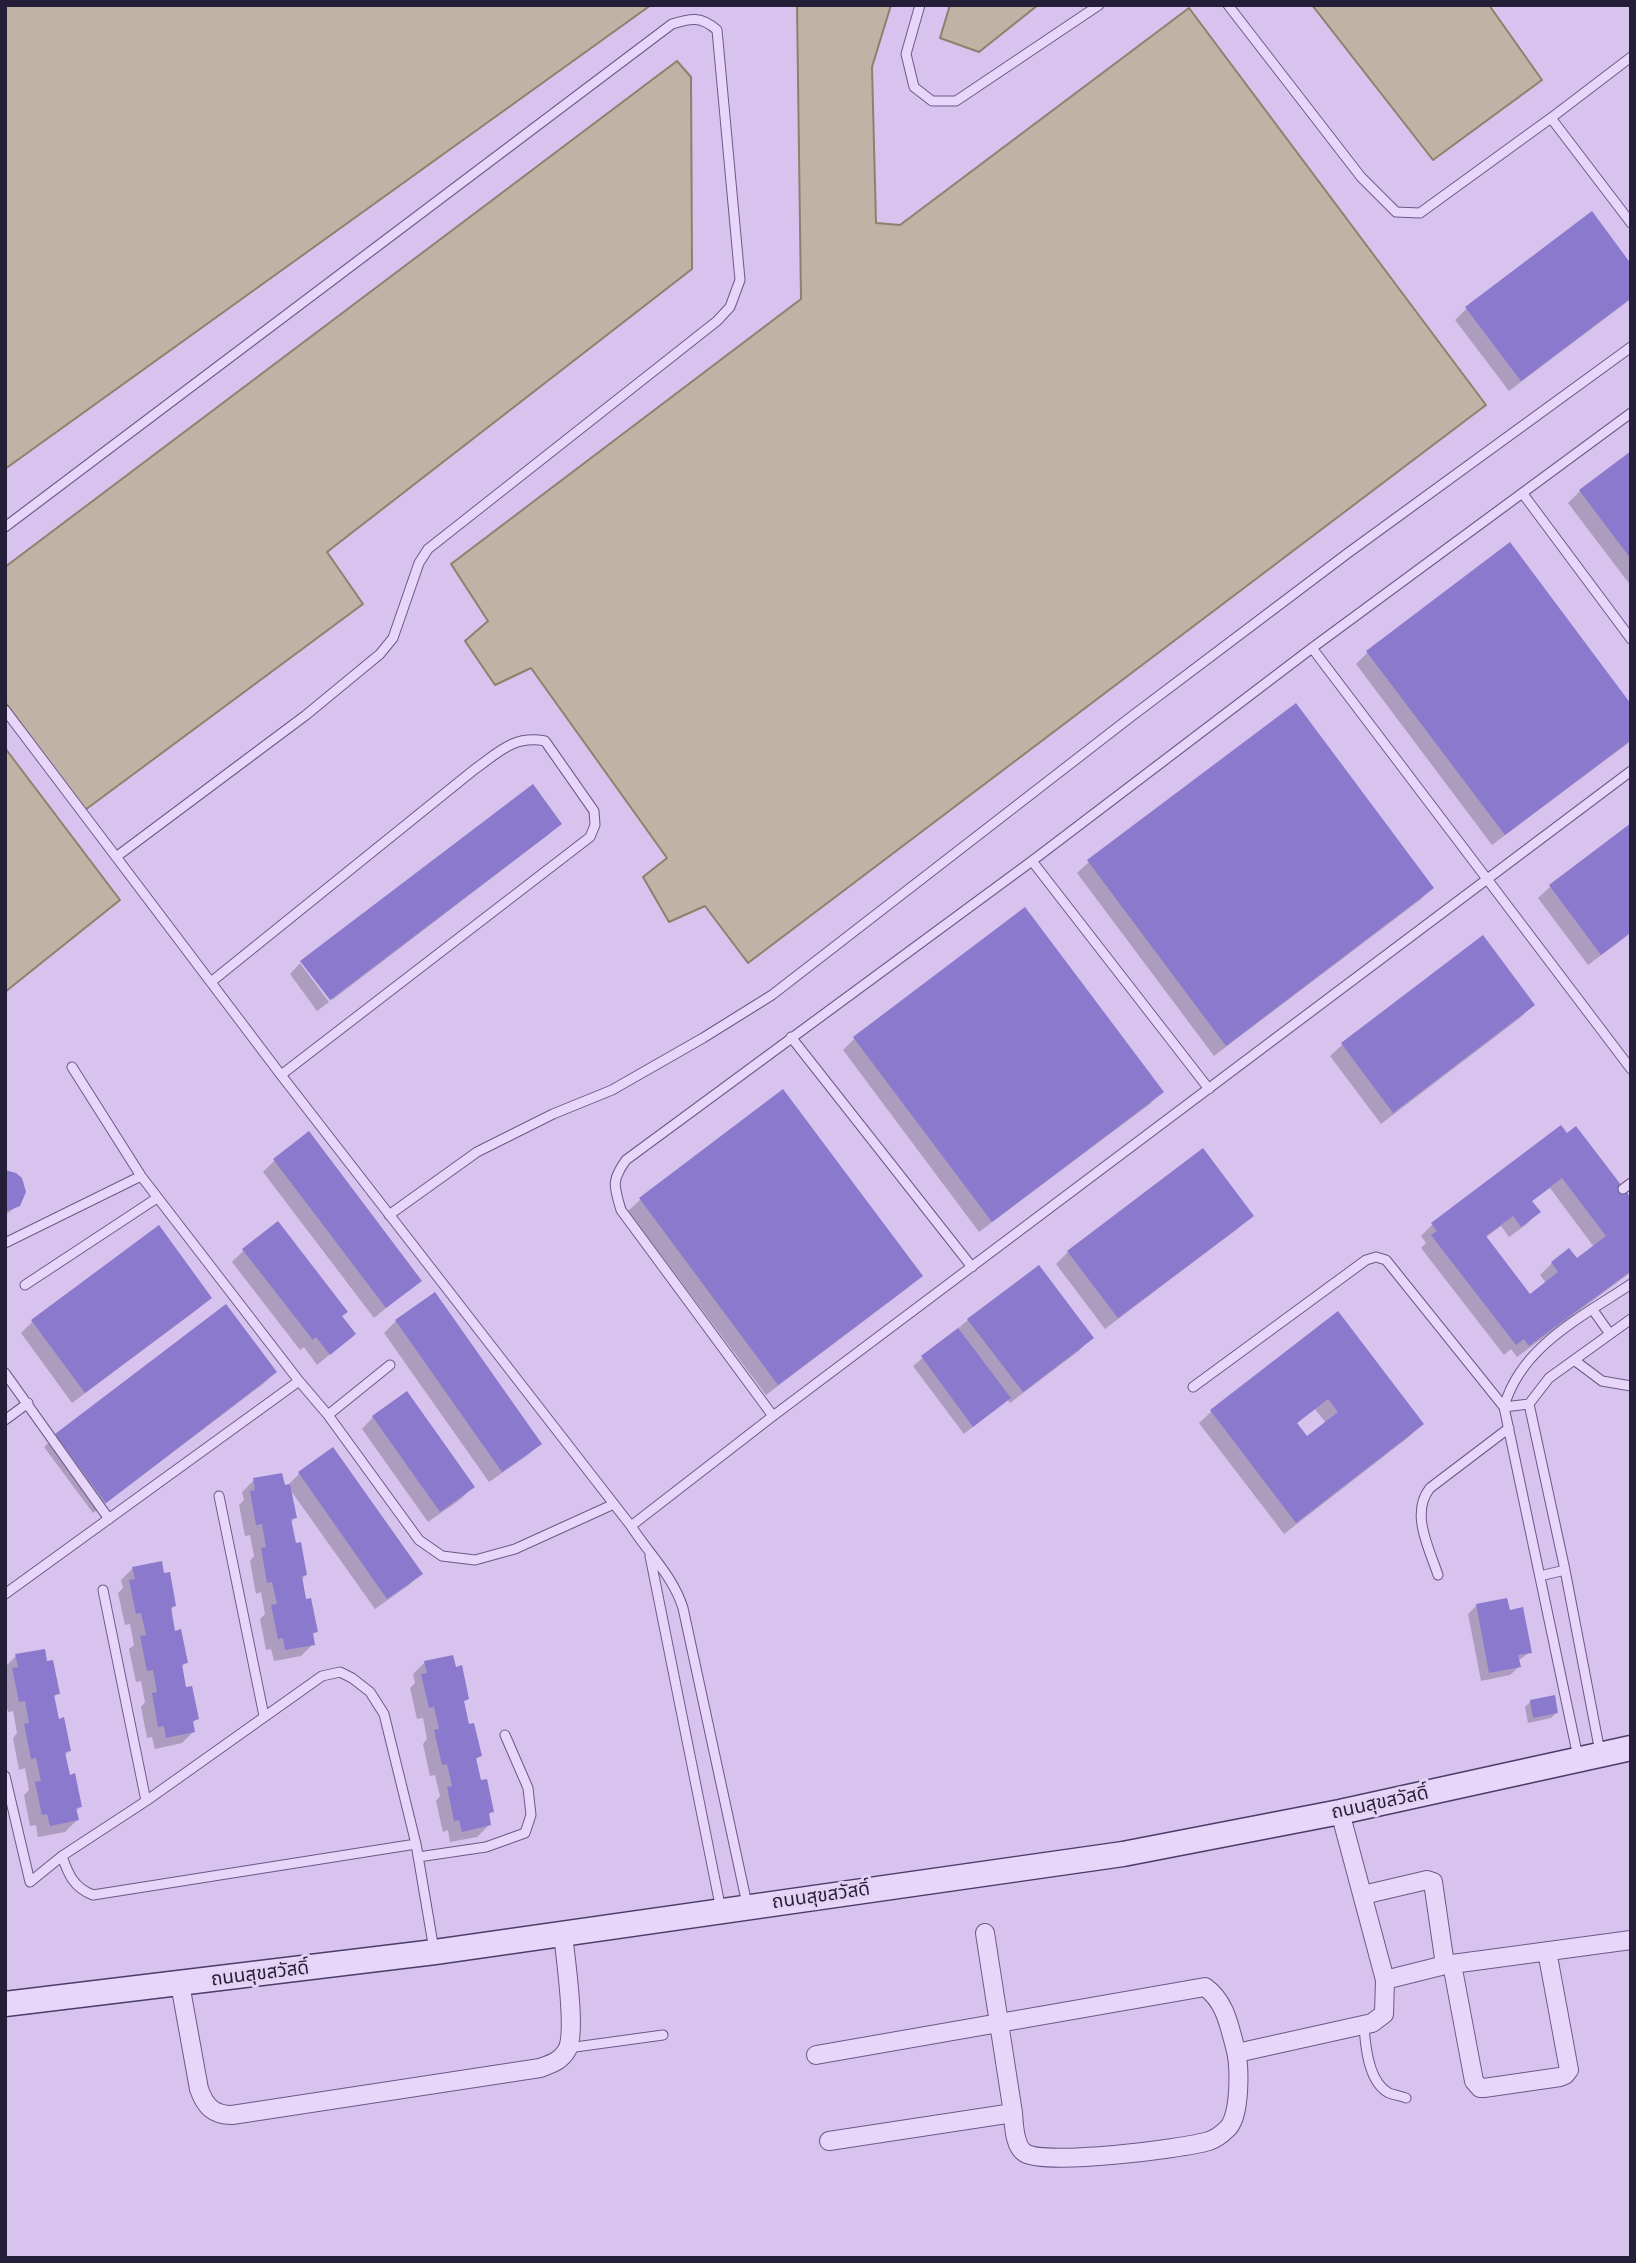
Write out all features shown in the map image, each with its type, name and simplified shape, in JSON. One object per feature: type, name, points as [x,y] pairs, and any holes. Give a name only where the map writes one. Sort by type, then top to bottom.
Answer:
[{"type":"main road","name":"ถนนสุขสวัสดิ์","points":[[5,2004],[435,1952],[1123,1854],[1340,1812],[1631,1748]]},
{"type":"street","points":[[1237,2053],[1372,2023],[1384,2014],[1385,1980],[1340,1812]]},
{"type":"street","points":[[1361,1887],[1427,1880],[1433,1882],[1474,2081],[1480,2088],[1560,2077],[1569,2070],[1547,1951]]},
{"type":"street","points":[[180,1984],[199,2089],[211,2111],[221,2115],[540,2068],[554,2063],[568,2048],[572,2038],[563,1933]]},
{"type":"street","points":[[817,2055],[999,2024],[1205,1987],[1217,1996],[1229,2023],[1237,2053],[1239,2077],[1229,2128],[1210,2141],[1108,2157],[1039,2158],[1021,2150],[1013,2113],[999,2024],[985,1933]]},
{"type":"street","points":[[1385,1980],[1448,1965],[1631,1940]]},
{"type":"street","points":[[828,2141],[1013,2113]]},
{"type":"lane","points":[[920,5],[906,54],[914,87],[932,101],[956,101],[1099,5]]},
{"type":"lane","points":[[1228,5],[1361,177],[1396,212],[1420,213],[1631,57]]},
{"type":"lane","points":[[5,527],[672,24],[692,17],[706,20],[717,30],[740,280],[730,307],[717,321],[428,549],[419,563],[393,638],[380,654],[306,715],[116,857]]},
{"type":"lane","points":[[1551,118],[1631,223]]},
{"type":"lane","points":[[389,1215],[477,1152],[553,1114],[612,1090],[772,995],[1229,643],[1631,347]]},
{"type":"lane","points":[[773,1416],[621,1210],[614,1188],[616,1175],[626,1160],[1032,861],[1312,648],[1631,413]]},
{"type":"lane","points":[[1523,494],[1631,639]]},
{"type":"lane","points":[[1312,648],[1630,1066]]},
{"type":"lane","points":[[5,710],[281,1075],[668,1575],[683,1608],[747,1906]]},
{"type":"lane","points":[[211,982],[475,769],[516,741],[530,738],[545,741],[594,811],[595,825],[590,837],[281,1075]]},
{"type":"lane","points":[[631,1526],[773,1416],[1631,771]]},
{"type":"lane","points":[[1032,861],[1209,1089]]},
{"type":"lane","points":[[791,1037],[972,1267]]},
{"type":"lane","points":[[72,1068],[157,1198],[328,1415],[419,1540],[442,1556],[475,1560],[515,1549],[614,1504]]},
{"type":"lane","points":[[5,1242],[141,1176]]},
{"type":"lane","points":[[25,1286],[157,1198]]},
{"type":"lane","points":[[1193,1387],[1366,1260],[1376,1257],[1386,1259],[1504,1407],[1541,1576],[1590,1756]]},
{"type":"lane","points":[[1504,1407],[1518,1373],[1547,1341],[1631,1284]]},
{"type":"lane","points":[[1593,1310],[1611,1334]]},
{"type":"lane","points":[[1504,1407],[1529,1404],[1549,1378],[1631,1319]]},
{"type":"lane","points":[[1574,1360],[1602,1381],[1631,1386]]},
{"type":"lane","points":[[328,1415],[390,1365]]},
{"type":"lane","points":[[5,1373],[109,1519]]},
{"type":"lane","points":[[5,1594],[299,1381]]},
{"type":"lane","points":[[5,1420],[28,1403]]},
{"type":"lane","points":[[1529,1404],[1565,1570],[1590,1756]]},
{"type":"lane","points":[[1438,1575],[1422,1529],[1422,1498],[1430,1488],[1509,1427]]},
{"type":"lane","points":[[219,1496],[264,1716]]},
{"type":"lane","points":[[650,1555],[721,1910]]},
{"type":"lane","points":[[1541,1576],[1565,1570]]},
{"type":"lane","points":[[103,1590],[146,1801]]},
{"type":"lane","points":[[5,1776],[30,1882],[62,1856],[146,1801],[322,1676],[340,1672],[370,1692],[384,1714],[416,1844],[435,1952]]},
{"type":"lane","points":[[418,1857],[486,1847],[525,1833],[531,1815],[528,1788],[505,1735]]},
{"type":"lane","points":[[62,1856],[69,1876],[82,1891],[93,1895],[416,1844]]},
{"type":"lane","points":[[1364,2024],[1365,2047],[1376,2079],[1388,2093],[1406,2098]]},
{"type":"lane","points":[[568,2048],[663,2035]]},
{"type":"shaded area","points":[[5,5],[651,5],[5,469]]},
{"type":"shaded area","points":[[797,5],[891,5],[872,67],[876,223],[900,225],[1189,8],[1486,405],[748,963],[705,906],[669,922],[643,877],[667,858],[531,668],[495,685],[465,641],[488,621],[451,564],[801,299]]},
{"type":"shaded area","points":[[950,5],[1038,5],[979,52],[940,38]]},
{"type":"shaded area","points":[[1312,5],[1489,5],[1542,80],[1433,160]]},
{"type":"shaded area","points":[[677,61],[691,77],[692,269],[327,552],[363,604],[85,810],[5,702],[5,567]]},
{"type":"shaded area","points":[[5,748],[120,900],[5,992]]},
{"type":"building","points":[[1592,211],[1631,264],[1631,298],[1521,381],[1465,307]]},
{"type":"building","points":[[1631,451],[1631,559],[1579,490]]},
{"type":"building","points":[[1510,542],[1631,704],[1631,740],[1505,835],[1366,651]]},
{"type":"building","points":[[1296,703],[1434,888],[1226,1046],[1087,860]]},
{"type":"building","points":[[533,784],[562,824],[330,1000],[300,961]]},
{"type":"building","points":[[1631,823],[1631,932],[1601,955],[1549,885]]},
{"type":"building","points":[[1025,907],[1164,1092],[992,1222],[853,1037]]},
{"type":"building","points":[[1483,935],[1535,1005],[1393,1113],[1341,1043]]},
{"type":"building","points":[[783,1089],[923,1276],[778,1385],[639,1198]]},
{"type":"building","points":[[1561,1125],[1567,1133],[1576,1126],[1631,1198],[1631,1271],[1529,1346],[1524,1339],[1516,1345],[1431,1235],[1437,1231],[1431,1223]],"holes":[[[1562,1178],[1606,1236],[1577,1258],[1569,1248],[1551,1262],[1558,1272],[1530,1294],[1486,1236],[1513,1216],[1521,1227],[1541,1212],[1532,1201]]]},
{"type":"building","points":[[309,1131],[422,1281],[386,1308],[273,1159]]},
{"type":"building","points":[[1203,1148],[1254,1216],[1118,1318],[1067,1251]]},
{"type":"building","points":[[5,1170],[22,1178],[26,1192],[20,1206],[5,1212]]},
{"type":"building","points":[[278,1221],[348,1312],[342,1316],[356,1334],[330,1355],[316,1337],[313,1340],[242,1249]]},
{"type":"building","points":[[159,1225],[212,1298],[85,1393],[31,1320]]},
{"type":"building","points":[[1039,1265],[1094,1338],[1023,1392],[967,1319]]},
{"type":"building","points":[[435,1292],[542,1444],[502,1472],[395,1320]]},
{"type":"building","points":[[226,1304],[277,1372],[106,1503],[55,1434]]},
{"type":"building","points":[[1338,1311],[1424,1424],[1296,1523],[1210,1410]],"holes":[[[1328,1399],[1338,1412],[1307,1436],[1297,1423]]]},
{"type":"building","points":[[958,1328],[1011,1398],[973,1427],[921,1356]]},
{"type":"building","points":[[407,1391],[475,1487],[440,1512],[372,1416]]},
{"type":"building","points":[[333,1447],[423,1574],[387,1599],[298,1472]]},
{"type":"building","points":[[282,1473],[285,1485],[290,1484],[297,1518],[291,1519],[296,1543],[301,1542],[307,1575],[302,1576],[306,1599],[311,1598],[318,1632],[313,1633],[315,1645],[285,1650],[283,1638],[278,1639],[271,1605],[277,1604],[272,1582],[267,1583],[261,1548],[266,1547],[262,1524],[256,1525],[250,1491],[255,1490],[253,1478]]},
{"type":"building","points":[[162,1561],[164,1573],[170,1572],[176,1606],[171,1607],[175,1631],[181,1629],[188,1663],[182,1664],[186,1687],[192,1686],[199,1719],[193,1721],[195,1732],[166,1738],[164,1726],[158,1727],[152,1693],[157,1692],[153,1670],[147,1671],[140,1636],[146,1635],[141,1613],[136,1614],[129,1580],[135,1579],[132,1567]]},
{"type":"building","points":[[1507,1598],[1510,1610],[1523,1607],[1532,1653],[1518,1655],[1521,1667],[1489,1673],[1476,1604]]},
{"type":"building","points":[[45,1649],[47,1661],[53,1660],[60,1694],[54,1695],[59,1719],[64,1717],[71,1751],[65,1752],[70,1775],[75,1773],[82,1807],[76,1808],[79,1820],[50,1826],[47,1814],[42,1815],[35,1782],[41,1781],[36,1758],[31,1759],[24,1724],[29,1723],[25,1701],[19,1702],[12,1668],[18,1667],[15,1654]]},
{"type":"building","points":[[453,1655],[456,1667],[462,1665],[469,1699],[464,1701],[469,1724],[474,1723],[482,1756],[476,1758],[481,1780],[487,1779],[494,1812],[489,1813],[491,1825],[462,1832],[459,1820],[454,1821],[447,1787],[452,1786],[447,1764],[442,1765],[434,1730],[439,1729],[434,1707],[429,1708],[421,1674],[427,1673],[424,1661]]},
{"type":"building","points":[[1555,1695],[1558,1713],[1533,1718],[1530,1700]]}]
